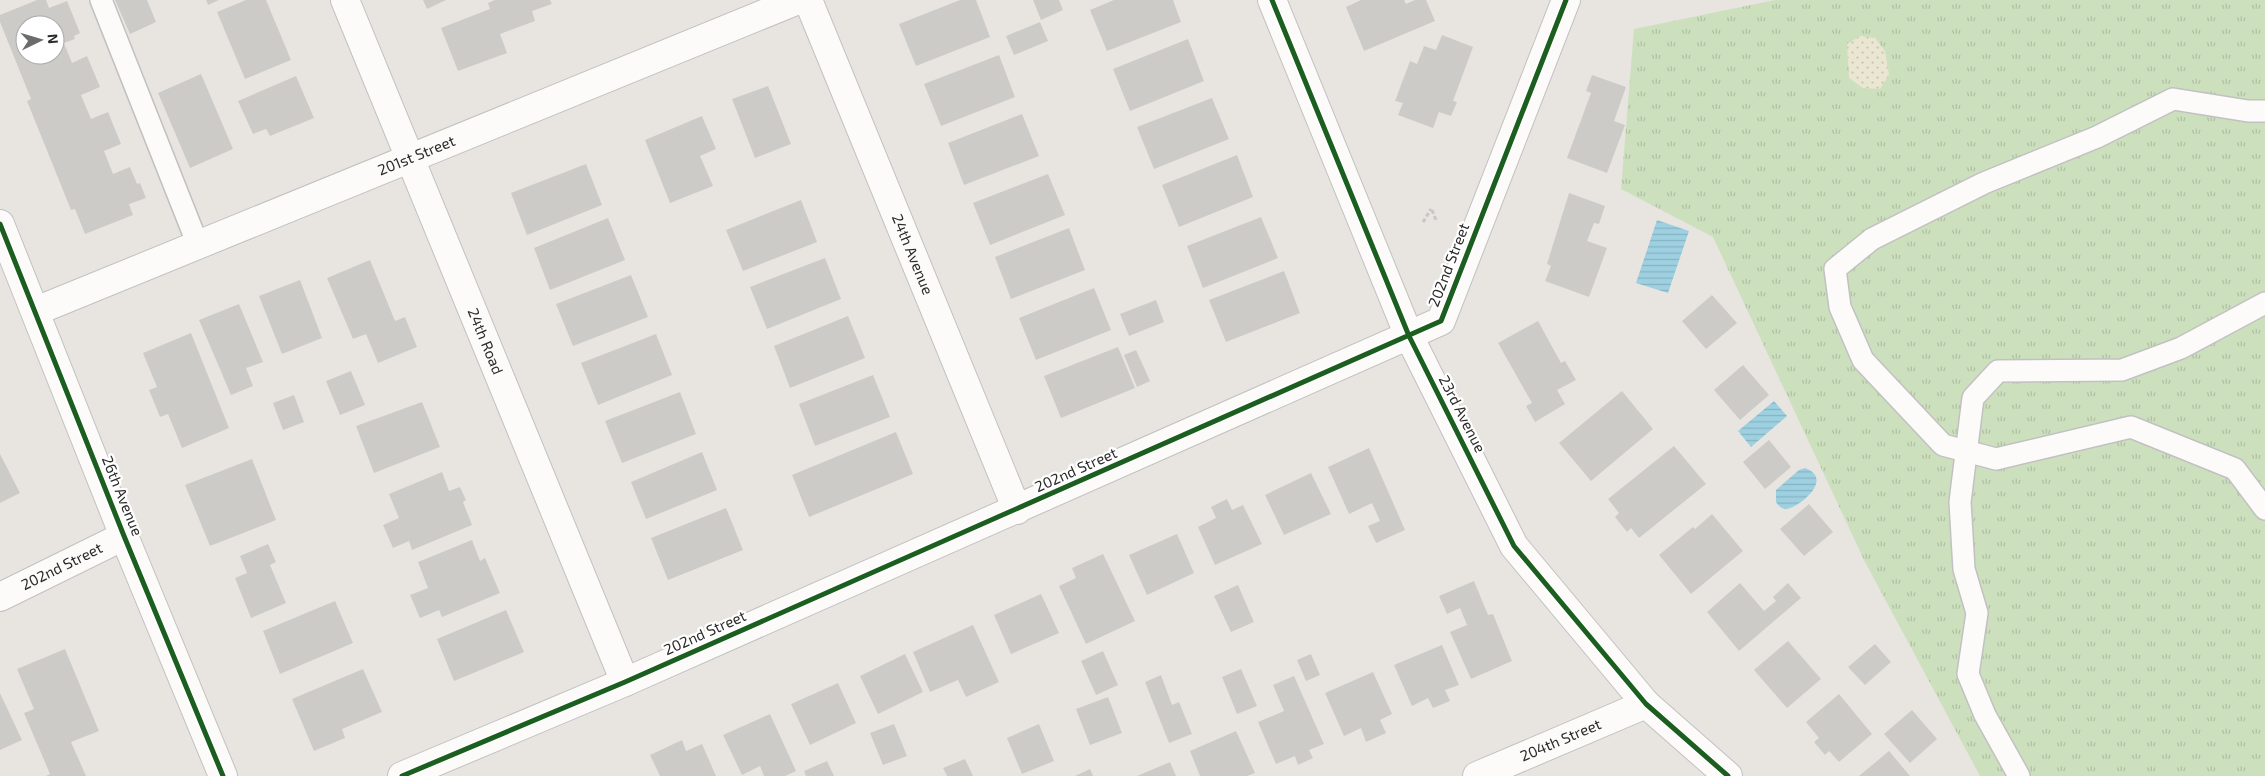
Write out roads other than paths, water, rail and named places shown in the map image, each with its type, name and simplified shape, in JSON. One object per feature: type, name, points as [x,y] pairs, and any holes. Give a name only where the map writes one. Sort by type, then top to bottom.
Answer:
[{"type":"street","name":"24th Road","points":[[345,0],[625,682]]},
{"type":"street","name":"201st Street","points":[[36,311],[798,0]]},
{"type":"street","name":"24th Avenue","points":[[808,0],[1018,510]]},
{"type":"street","name":"23rd Avenue","points":[[1272,0],[1409,336],[1514,546],[1646,704],[1728,776]]},
{"type":"street","name":"202nd Street","points":[[402,776],[625,682],[1441,322],[1566,0]]},
{"type":"street","name":"26th Avenue","points":[[0,224],[222,776]]},
{"type":"street","name":"202nd Street","points":[[0,597],[124,536]]},
{"type":"street","name":"204th Street","points":[[1477,776],[1646,704]]},
{"type":"lane","points":[[101,0],[198,245]]},
{"type":"lane","points":[[2265,111],[2248,111],[2173,99],[2097,136],[1984,182],[1872,239],[1835,269],[1840,307],[1862,360],[1943,445],[1996,459],[2131,427],[2235,469],[2265,509]]},
{"type":"lane","points":[[2019,776],[1985,716],[1968,674],[1977,613],[1964,569],[1960,502],[1973,398],[1998,371],[2122,370],[2181,348],[2265,303]]},
{"type":"water","points":[[1657,220],[1689,231],[1668,293],[1636,283]]},
{"type":"water","points":[[1774,401],[1787,416],[1751,447],[1738,431]]},
{"type":"water","points":[[1805,468],[1813,473],[1816,479],[1811,493],[1797,505],[1785,509],[1780,507],[1776,502],[1776,490],[1799,470]]}]
